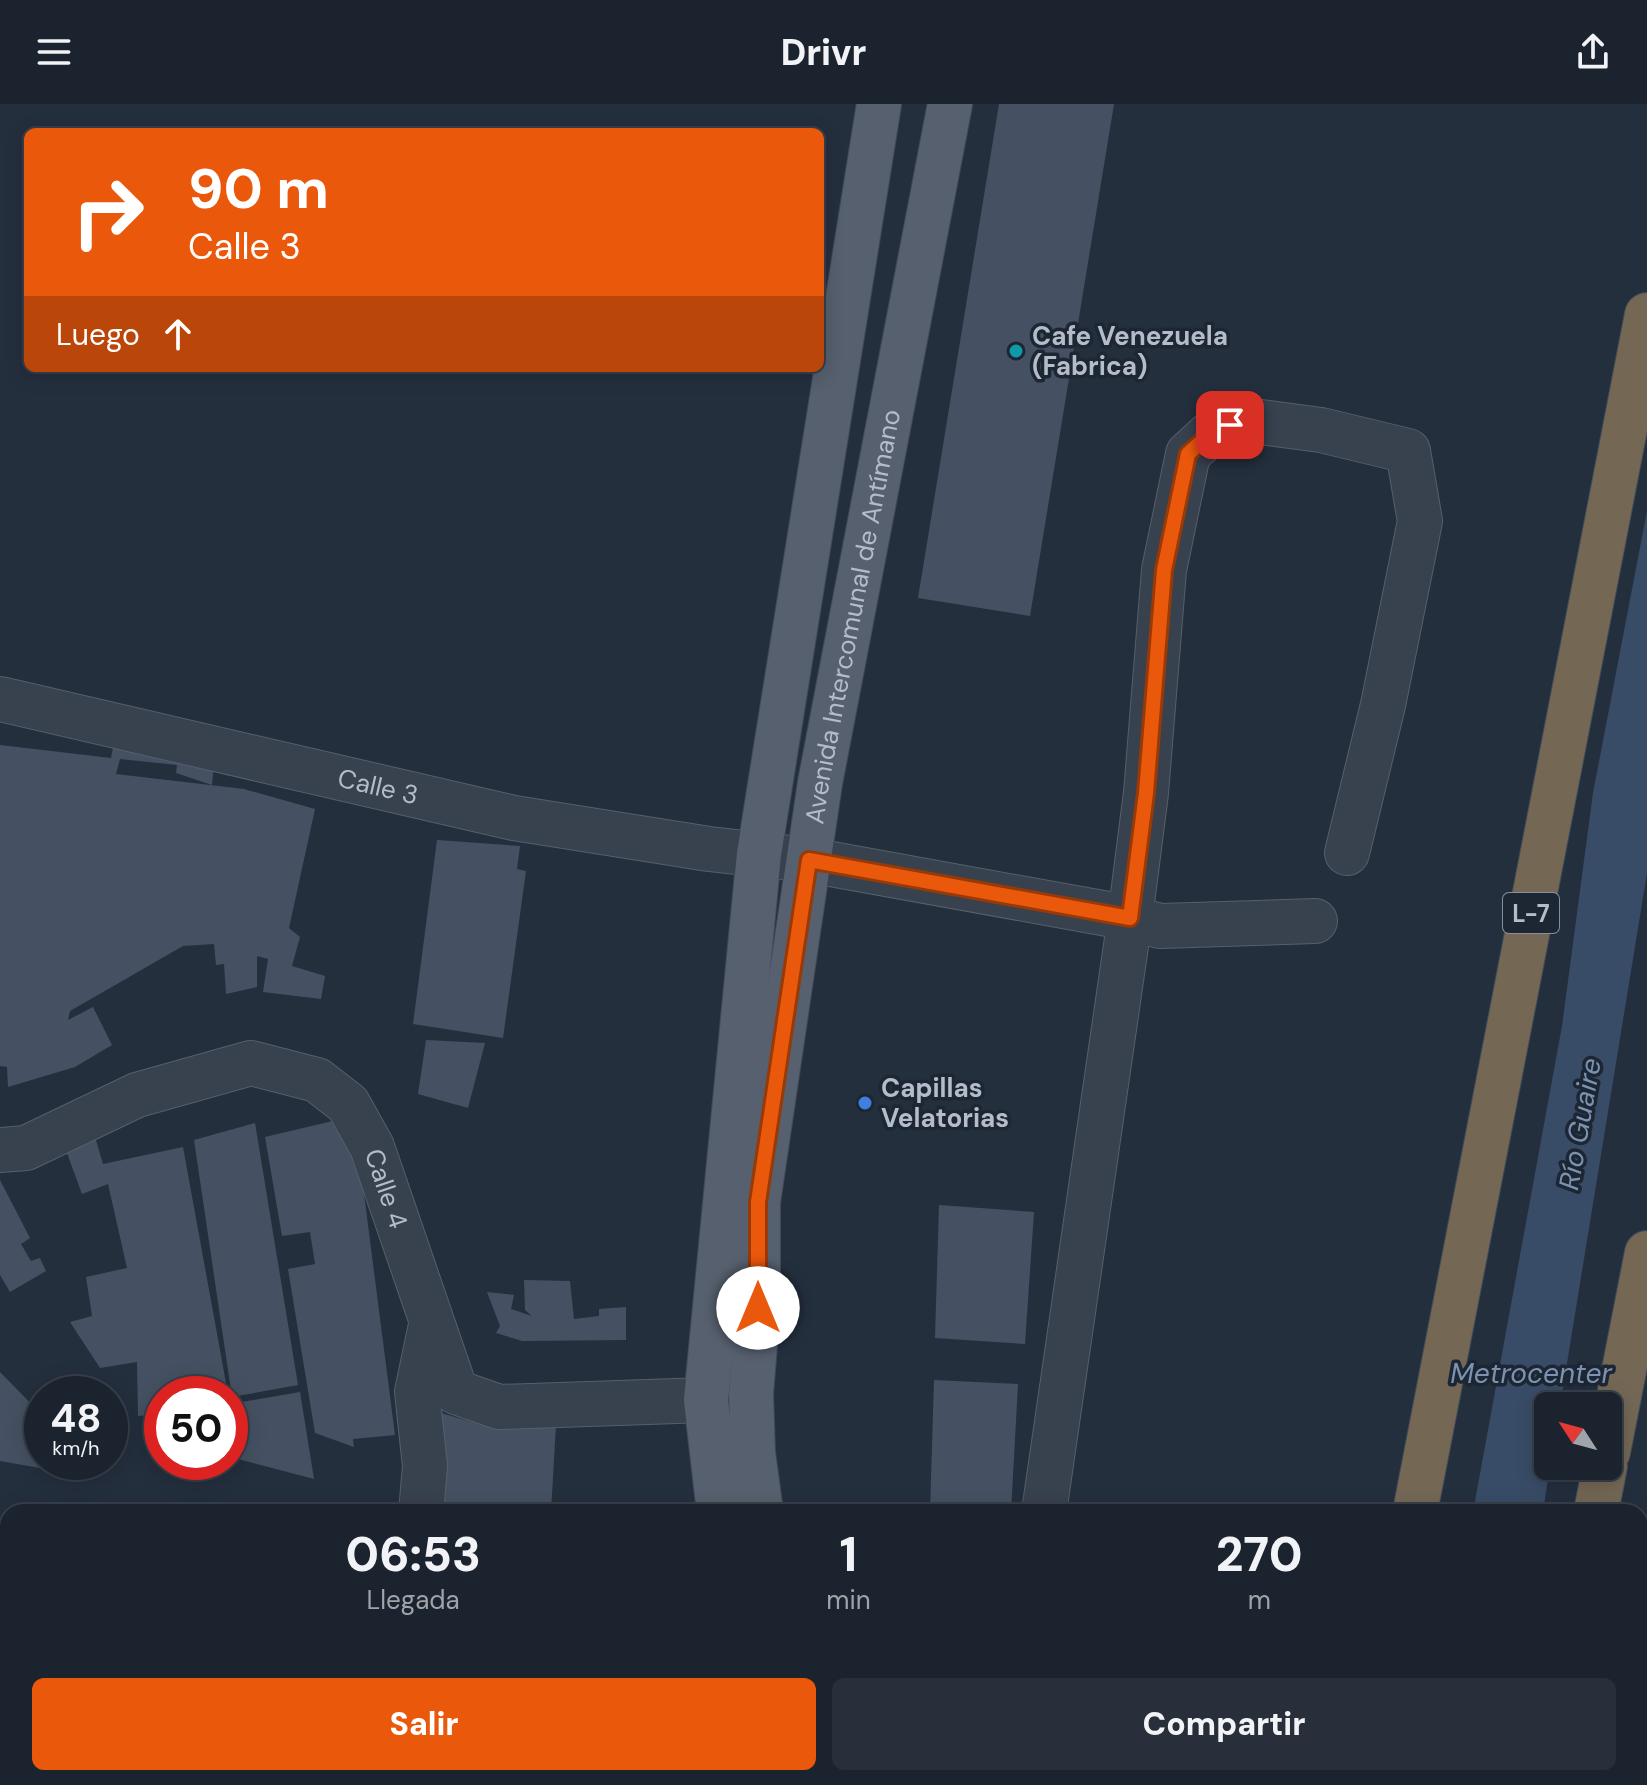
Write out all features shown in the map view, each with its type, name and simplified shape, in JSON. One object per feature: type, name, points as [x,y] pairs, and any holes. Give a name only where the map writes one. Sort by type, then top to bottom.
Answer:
[{"type":"highway","name":"L-7","points":[[1417,1504],[1647,315]]},
{"type":"highway","points":[[1620,1392],[1647,1253]]},
{"type":"highway","points":[[1598,1504],[1602,1480]]},
{"type":"main road","name":"Avenida Intercomunal de Antímano","points":[[718,1504],[706,1400],[759,854],[879,104]]},
{"type":"main road","name":"Avenida Intercomunal de Antímano","points":[[760,1504],[753,1453],[751,1394],[758,1308],[758,1202],[825,751],[950,104]]},
{"type":"street","points":[[1045,1504],[1146,793],[1164,570],[1188,454],[1214,430],[1246,420],[1321,430],[1408,451],[1420,521],[1383,705],[1347,853]]},
{"type":"street","name":"Calle 3","points":[[0,699],[514,818],[809,860]]},
{"type":"street","points":[[809,860],[1160,926],[1315,921]]},
{"type":"street","name":"Calle 4","points":[[0,1150],[26,1148],[137,1095],[251,1063],[317,1080],[348,1104],[372,1147],[456,1392],[499,1407],[706,1400]]},
{"type":"street","points":[[422,1504],[425,1466],[417,1392],[431,1325]]},
{"type":"street","points":[[706,1400],[751,1394]]},
{"type":"water","name":"Metrocenter","points":[[1647,511],[1647,873],[1562,1392],[1534,1392],[1534,1480],[1548,1480],[1544,1504],[1474,1504],[1562,1026],[1593,793]]},
{"type":"building","name":"Cafe Venezuela (Fabrica)","points":[[999,104],[1114,104],[1030,616],[918,598]]},
{"type":"building","points":[[115,737],[215,751],[212,785],[176,773],[177,765],[120,759],[116,774],[244,789],[315,809],[289,928],[300,937],[292,966],[325,976],[321,999],[263,992],[268,959],[257,956],[257,987],[226,994],[224,964],[216,965],[214,944],[183,946],[70,1011],[68,1020],[93,1007],[112,1045],[75,1067],[8,1087],[7,1067],[0,1066],[0,745],[111,758]]},
{"type":"building","points":[[437,840],[520,846],[517,869],[526,871],[503,1038],[413,1024]]},
{"type":"building","points":[[426,1040],[485,1043],[468,1108],[418,1094]]},
{"type":"building","points":[[354,1116],[395,1435],[353,1439],[354,1447],[315,1433],[288,1269],[315,1264],[310,1232],[282,1236],[265,1137]]},
{"type":"building","points":[[90,1120],[103,1164],[183,1147],[225,1376],[144,1376],[144,1416],[138,1416],[137,1362],[100,1368],[70,1322],[92,1316],[86,1277],[127,1268],[108,1184],[82,1194],[60,1134]]},
{"type":"building","points":[[255,1123],[298,1385],[248,1394],[248,1376],[229,1376],[194,1140]]},
{"type":"building","points":[[0,1180],[30,1238],[21,1244],[31,1261],[40,1258],[46,1271],[10,1292],[0,1275]]},
{"type":"building","points":[[939,1205],[1034,1212],[1025,1344],[935,1338]]},
{"type":"building","points":[[524,1280],[570,1281],[574,1319],[599,1316],[599,1309],[626,1307],[626,1340],[522,1341],[496,1333],[500,1326],[487,1292],[514,1295],[511,1309],[532,1316],[525,1310]]},
{"type":"building","points":[[0,1372],[24,1397],[24,1465],[0,1461]]},
{"type":"building","points":[[934,1380],[1018,1384],[1011,1504],[930,1504]]},
{"type":"building","points":[[300,1392],[314,1479],[248,1462],[248,1401]]},
{"type":"building","points":[[438,1412],[482,1425],[556,1425],[551,1504],[437,1504]]},
{"type":"place","name":"Cafe Venezuela (Fabrica)","points":[[1016,351]]},
{"type":"place","name":"Capillas Velatorias","points":[[865,1103]]},
{"type":"route","points":[[758,1308],[758,1202],[809,860],[1130,918],[1146,793],[1164,570],[1188,454],[1214,430],[1230,425]]},
{"type":"water label","name":"Río Guaire","points":[[1580,1124]]}]
